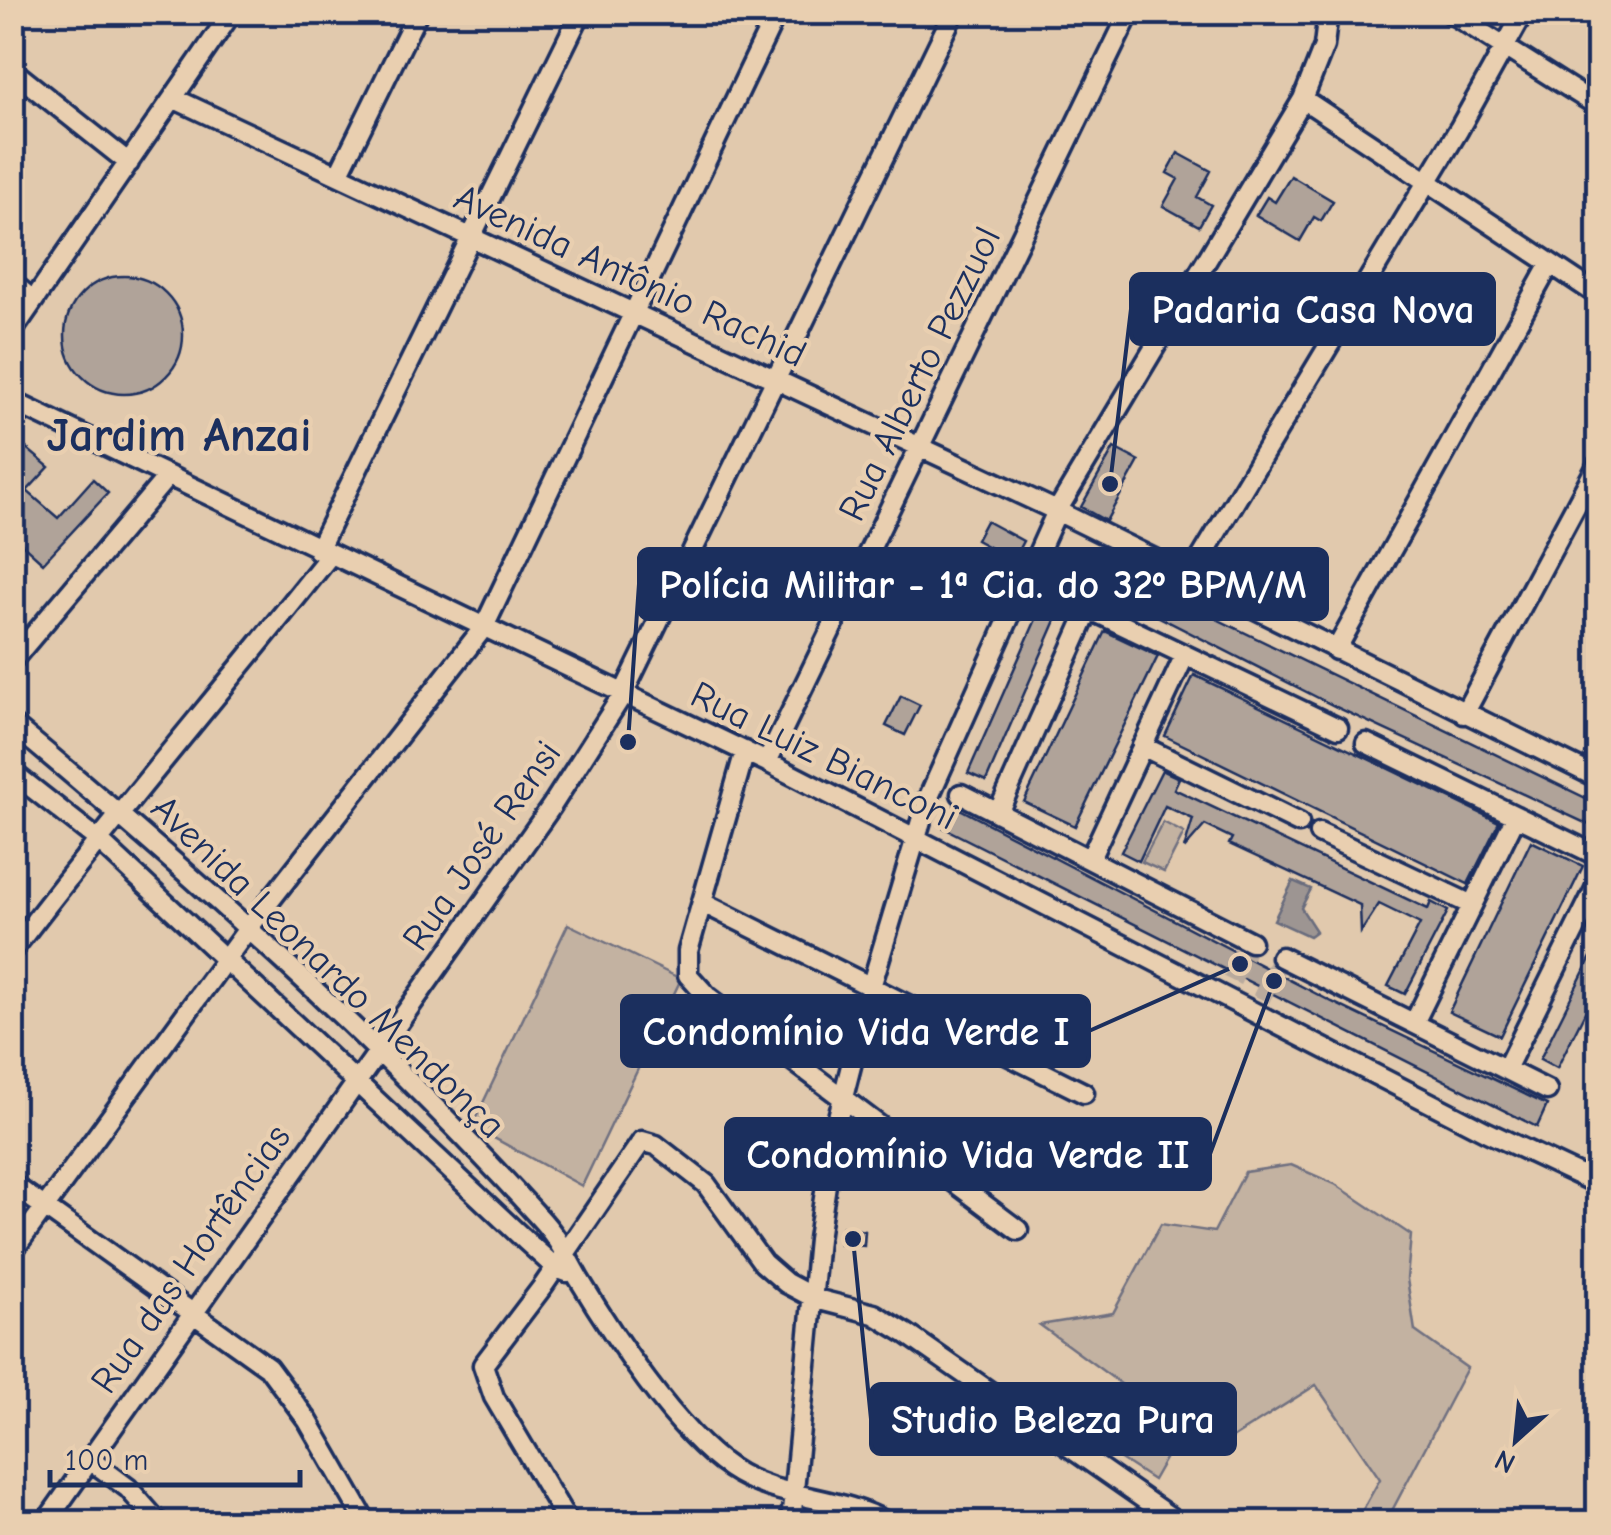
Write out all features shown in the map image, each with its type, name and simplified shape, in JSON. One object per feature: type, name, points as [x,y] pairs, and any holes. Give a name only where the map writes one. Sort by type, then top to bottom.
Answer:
[{"type":"street","points":[[338,175],[418,12]]},
{"type":"street","points":[[12,952],[118,812],[221,694],[324,552],[470,237],[580,12]]},
{"type":"street","points":[[12,1252],[247,930],[484,627],[777,12]]},
{"type":"street","name":"Rua José Rensi","points":[[357,1083],[551,807],[623,694],[954,12]]},
{"type":"street","name":"Rua Alberto Pezzuol","points":[[767,762],[1130,12]]},
{"type":"street","points":[[790,1522],[824,1194],[842,1099],[915,837],[1057,512],[1303,99],[1324,46],[1328,12]]},
{"type":"street","points":[[1450,12],[1598,106]]},
{"type":"street","points":[[1190,578],[1508,47],[1524,12]]},
{"type":"street","points":[[12,332],[231,13]]},
{"type":"street","points":[[12,70],[129,163]]},
{"type":"street","name":"Avenida Antônio Rachid","points":[[175,99],[1057,512],[1593,776]]},
{"type":"street","points":[[1303,99],[1598,295]]},
{"type":"street","points":[[1336,650],[1550,264]]},
{"type":"street","points":[[12,283],[33,300]]},
{"type":"street","name":"Rua Luiz Bianconi","points":[[12,401],[745,751],[1228,989],[1598,1184]]},
{"type":"street","points":[[1464,714],[1598,464]]},
{"type":"street","points":[[12,661],[167,477]]},
{"type":"street","points":[[998,812],[1105,573]]},
{"type":"street","points":[[1089,608],[1338,728]]},
{"type":"street","points":[[1090,860],[1185,655]]},
{"type":"street","name":"Avenida Leonardo Mendonça","points":[[12,724],[118,812],[247,930],[462,1137],[567,1249],[576,1275],[686,1428],[730,1468],[793,1495],[846,1504],[886,1522]]},
{"type":"street","points":[[1366,742],[1598,856]]},
{"type":"street","points":[[1142,746],[1299,823]]},
{"type":"street","points":[[745,751],[687,959],[692,981],[1018,1230]]},
{"type":"street","points":[[1593,776],[1598,755]]},
{"type":"street","name":"Avenida Leonardo Mendonça","points":[[12,772],[97,839],[556,1268],[576,1275]]},
{"type":"street","points":[[961,794],[1252,942]]},
{"type":"street","points":[[1414,1023],[1516,816]]},
{"type":"street","points":[[1319,833],[1472,905]]},
{"type":"street","points":[[1506,1069],[1598,883]]},
{"type":"street","points":[[704,903],[1084,1093]]},
{"type":"street","points":[[1281,957],[1547,1090]]},
{"type":"street","name":"Rua das Hortências","points":[[46,1522],[357,1083]]},
{"type":"street","points":[[568,1522],[482,1370],[496,1343],[556,1268],[642,1141],[667,1152],[721,1198],[763,1264],[786,1284],[816,1299],[874,1314],[907,1334],[1177,1522]]},
{"type":"street","points":[[12,1184],[239,1342],[284,1384],[366,1522]]},
{"type":"street","points":[[89,1459],[128,1488],[158,1522]]},
{"type":"shaded area","points":[[1163,822],[1184,833],[1164,872],[1142,862]]},
{"type":"shaded area","points":[[1293,881],[1311,889],[1301,908],[1316,931],[1309,936],[1274,920]]},
{"type":"shaded area","points":[[568,924],[681,979],[582,1186],[472,1126]]},
{"type":"shaded area","points":[[1291,1165],[1335,1184],[1411,1235],[1407,1279],[1415,1331],[1467,1368],[1386,1522],[1356,1522],[1380,1479],[1316,1385],[1218,1447],[1186,1422],[1153,1480],[1119,1458],[1154,1408],[1040,1325],[1113,1313],[1161,1224],[1214,1232],[1245,1172]]},
{"type":"building","points":[[1178,153],[1211,171],[1197,197],[1211,205],[1199,226],[1163,206],[1178,179],[1167,173]]},
{"type":"building","points":[[1291,176],[1333,201],[1321,221],[1314,217],[1300,241],[1256,215],[1267,197],[1275,202]]},
{"type":"building","points":[[124,276],[147,281],[166,293],[178,312],[183,335],[178,358],[166,377],[147,389],[124,394],[101,389],[82,377],[70,358],[65,335],[70,312],[82,293],[101,281]]},
{"type":"building","points":[[12,436],[49,467],[27,491],[58,518],[93,479],[108,493],[43,563],[12,535]]},
{"type":"building","points":[[1114,448],[1139,461],[1106,521],[1081,507]]},
{"type":"building","points":[[986,521],[1023,541],[1013,560],[976,540]]},
{"type":"building","points":[[1064,556],[1081,563],[986,781],[968,773]]},
{"type":"building","points":[[1126,575],[1598,804],[1598,829],[1336,707],[1116,595]]},
{"type":"building","points":[[1105,631],[1158,656],[1075,826],[1024,802]]},
{"type":"building","points":[[1194,675],[1499,822],[1468,884],[1165,736]]},
{"type":"building","points":[[901,696],[920,705],[905,735],[886,726]]},
{"type":"building","points":[[1162,770],[1179,778],[1174,789],[1428,909],[1431,902],[1448,911],[1405,994],[1388,986],[1420,924],[1379,904],[1361,932],[1360,905],[1229,844],[1232,838],[1205,825],[1184,849],[1193,819],[1165,806],[1139,861],[1121,852]]},
{"type":"building","points":[[954,806],[1332,1002],[1547,1105],[1537,1127],[944,828]]},
{"type":"building","points":[[1531,841],[1583,866],[1500,1036],[1449,1012]]},
{"type":"building","points":[[1598,943],[1598,986],[1557,1068],[1540,1059]]},
{"type":"building","points":[[843,1227],[865,1231],[864,1246],[840,1244]]},
{"type":"tunnel","points":[[1232,981],[1251,942]]},
{"type":"tunnel","points":[[1261,999],[1281,957]]},
{"type":"place","name":"Padaria Casa Nova","points":[[1110,484]]},
{"type":"place","name":"Polícia Militar - 1ª Cia. do 32º BPM/M","points":[[628,742]]},
{"type":"place","name":"Condomínio Vida Verde I","points":[[1240,964]]},
{"type":"place","name":"Condomínio Vida Verde II","points":[[1274,981]]},
{"type":"place","name":"Studio Beleza Pura","points":[[853,1239]]},
{"type":"district","name":"Jardim Anzai","points":[[179,435]]}]
